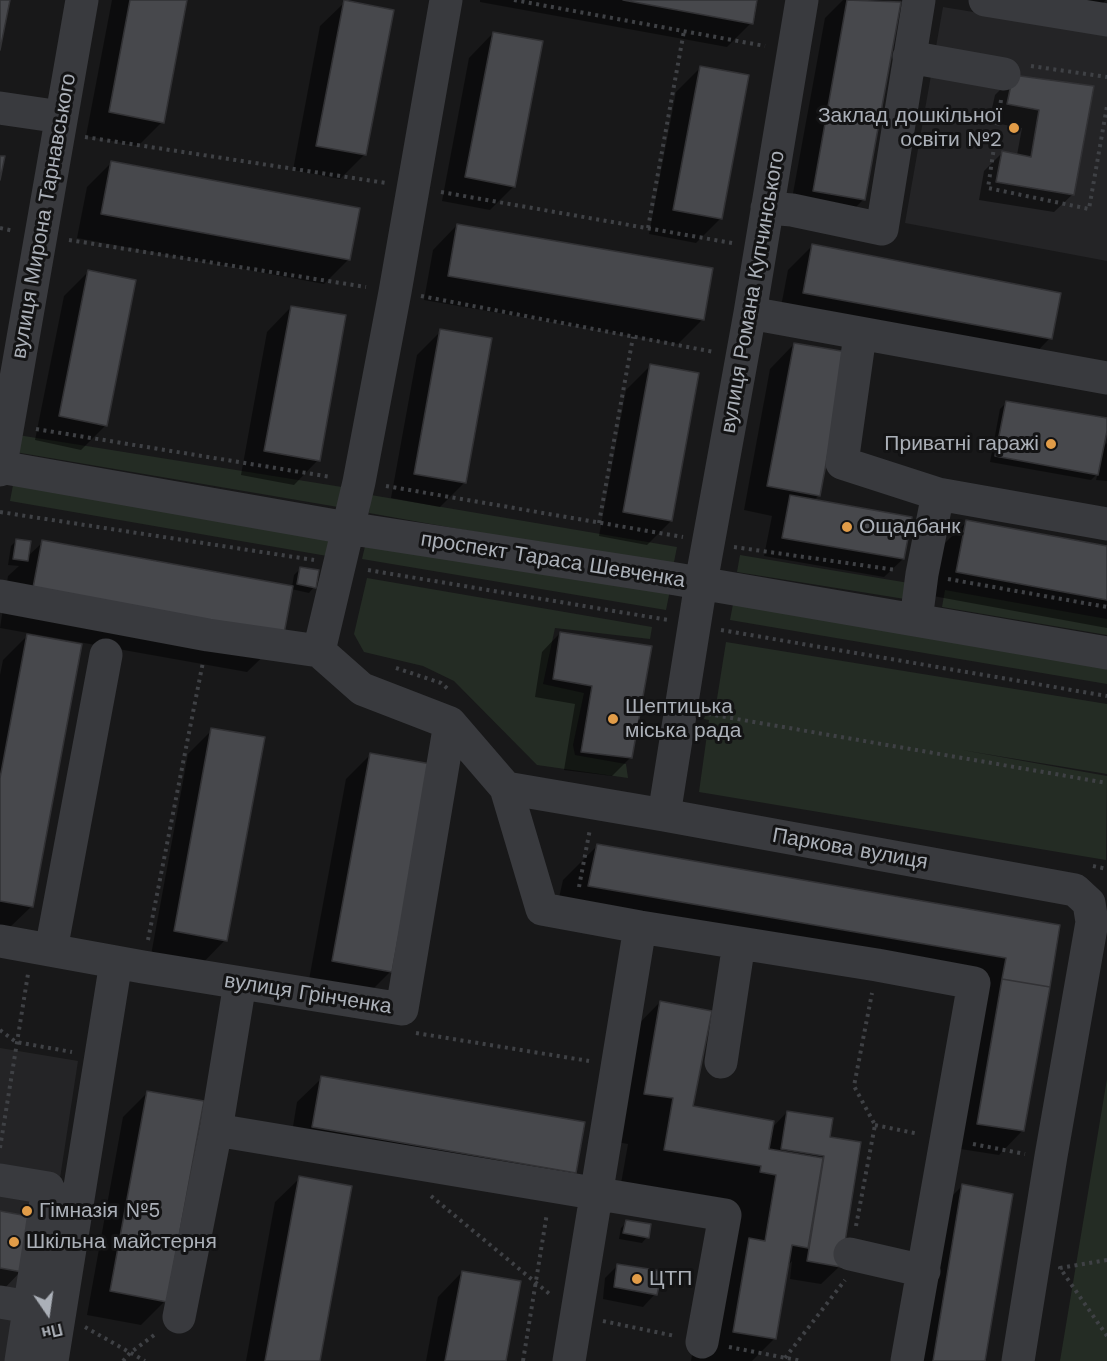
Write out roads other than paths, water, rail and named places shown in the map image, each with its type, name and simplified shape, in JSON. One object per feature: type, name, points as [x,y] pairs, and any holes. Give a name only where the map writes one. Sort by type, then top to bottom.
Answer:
[{"type":"street","name":"вулиця Мирона Тарнавського","points":[[0,468],[82,0]]},
{"type":"street","points":[[319,651],[359,482],[412,199],[446,0]]},
{"type":"street","name":"вулиця Романа Купчинського","points":[[664,814],[701,583],[750,313],[802,0]]},
{"type":"street","points":[[767,208],[792,210],[882,229],[919,0]]},
{"type":"street","points":[[985,0],[1107,20]]},
{"type":"street","points":[[909,57],[1004,74]]},
{"type":"street","points":[[0,108],[61,117]]},
{"type":"street","points":[[750,313],[860,335],[1107,378]]},
{"type":"street","points":[[860,335],[842,463],[938,495],[1107,524]]},
{"type":"street","name":"проспект Тараса Шевченка","points":[[0,468],[347,528],[701,583],[1107,653]]},
{"type":"street","points":[[916,620],[922,574],[938,495]]},
{"type":"street","points":[[0,596],[208,635],[319,651],[363,689],[450,723],[506,788],[542,909],[974,983],[908,1361]]},
{"type":"street","points":[[42,948],[105,655]]},
{"type":"street","name":"вулиця Грінченка","points":[[0,942],[402,1009],[450,723]]},
{"type":"street","name":"Паркова вулиця","points":[[506,788],[664,814],[1075,890],[1089,903],[1092,922],[1018,1361]]},
{"type":"street","points":[[570,1361],[640,927]]},
{"type":"street","points":[[721,1062],[739,943]]},
{"type":"street","points":[[52,1361],[102,1058],[129,965]]},
{"type":"street","points":[[179,1317],[216,1130],[240,983]]},
{"type":"street","points":[[216,1130],[725,1215],[702,1342]]},
{"type":"street","points":[[0,1180],[48,1188],[14,1305],[21,1361]]},
{"type":"street","points":[[850,1254],[924,1270]]},
{"type":"place","name":"Заклад дошкільної освіти №2","points":[[1014,128]]},
{"type":"place","name":"Приватні гаражі","points":[[1051,444]]},
{"type":"place","name":"Ощадбанк","points":[[847,527]]},
{"type":"place","name":"Шептицька міська рада","points":[[613,719]]},
{"type":"place","name":"Гімназія №5","points":[[27,1211]]},
{"type":"place","name":"Шкільна майстерня","points":[[14,1242]]},
{"type":"place","name":"ЦТП","points":[[637,1279]]}]
